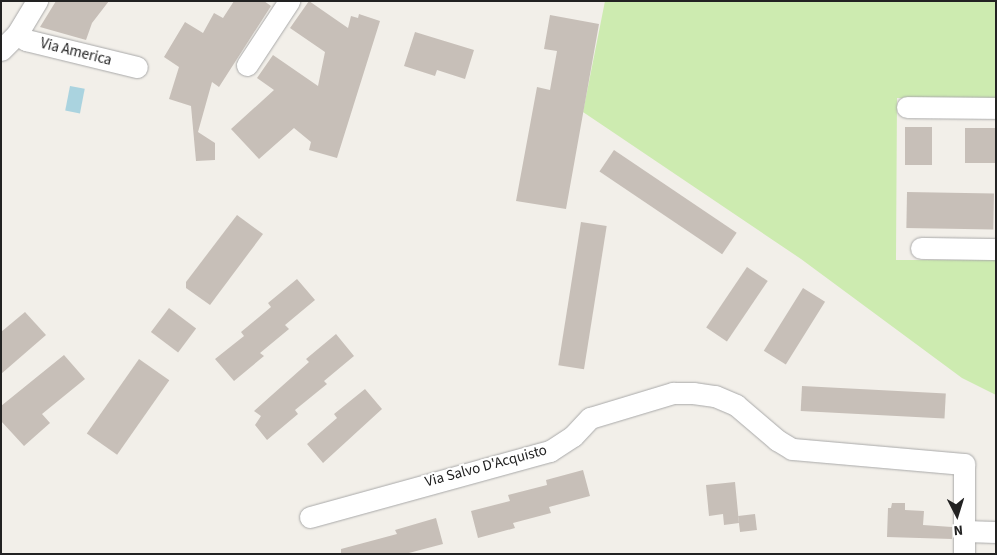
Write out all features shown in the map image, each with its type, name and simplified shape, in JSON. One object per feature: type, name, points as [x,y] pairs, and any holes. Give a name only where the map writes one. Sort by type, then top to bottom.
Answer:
[{"type":"street","points":[[1,50],[17,34],[36,1]]},
{"type":"street","points":[[246,65],[289,1]]},
{"type":"street","name":"Via America","points":[[17,34],[26,40],[137,67]]},
{"type":"street","points":[[907,107],[996,108]]},
{"type":"street","points":[[922,248],[996,249]]},
{"type":"street","name":"Via Salvo D'Acquisto","points":[[310,517],[550,450],[573,436],[590,418],[673,393],[693,393],[715,396],[736,404],[777,440],[792,448],[964,464],[964,554]]},
{"type":"street","points":[[964,531],[996,532]]},
{"type":"green space","points":[[605,1],[996,1],[996,98],[897,98],[896,260],[996,260],[996,395],[962,378],[801,259],[583,112]]},
{"type":"water","points":[[70,86],[85,89],[80,113],[65,111]]},
{"type":"building","points":[[56,1],[109,1],[92,23],[86,40],[40,27]]},
{"type":"building","points":[[234,1],[264,1],[271,6],[219,87],[212,82],[198,132],[215,143],[215,160],[196,161],[191,106],[169,99],[179,67],[164,57],[185,22],[203,33],[214,13],[223,18]]},
{"type":"building","points":[[309,1],[348,28],[351,16],[358,18],[359,14],[380,21],[337,158],[309,150],[311,142],[294,128],[259,159],[231,129],[274,90],[257,78],[273,55],[318,86],[325,52],[290,28]]},
{"type":"building","points":[[550,15],[599,24],[566,209],[516,201],[537,87],[550,90],[557,51],[544,49]]},
{"type":"building","points":[[415,32],[474,50],[465,79],[437,70],[435,76],[404,66]]},
{"type":"building","points":[[905,127],[932,127],[932,165],[905,165]]},
{"type":"building","points":[[965,128],[996,128],[996,163],[965,163]]},
{"type":"building","points":[[614,150],[737,233],[722,254],[599,172]]},
{"type":"building","points":[[907,192],[994,194],[993,230],[906,228]]},
{"type":"building","points":[[237,215],[263,234],[210,305],[186,288],[186,282]]},
{"type":"building","points":[[581,222],[607,226],[584,369],[558,365]]},
{"type":"building","points":[[747,267],[768,281],[727,341],[706,328]]},
{"type":"building","points":[[297,279],[315,300],[285,325],[289,329],[260,353],[264,356],[234,381],[215,359],[244,336],[241,332],[271,307],[268,303]]},
{"type":"building","points":[[803,288],[825,302],[786,365],[764,351]]},
{"type":"building","points":[[169,308],[196,328],[178,352],[151,332]]},
{"type":"building","points":[[25,312],[46,335],[1,374],[1,332]]},
{"type":"building","points":[[336,334],[354,356],[324,381],[327,384],[295,410],[298,414],[267,440],[255,425],[261,416],[254,411],[309,362],[306,359]]},
{"type":"building","points":[[64,355],[85,379],[42,414],[50,423],[24,446],[1,421],[1,406]]},
{"type":"building","points":[[139,359],[169,380],[117,455],[87,434]]},
{"type":"building","points":[[802,386],[946,394],[944,419],[801,411]]},
{"type":"building","points":[[365,389],[382,409],[323,463],[307,444],[337,418],[334,414]]},
{"type":"building","points":[[583,470],[590,496],[549,507],[551,513],[513,523],[515,528],[478,538],[471,511],[510,501],[508,495],[547,485],[546,480]]},
{"type":"building","points":[[735,482],[739,523],[724,525],[723,514],[709,516],[706,485]]},
{"type":"building","points":[[892,503],[905,503],[905,510],[924,511],[923,525],[952,527],[952,539],[887,537],[888,508],[891,508]]},
{"type":"building","points":[[755,514],[757,530],[740,532],[738,516]]},
{"type":"building","points":[[436,518],[443,544],[405,554],[341,554],[341,549],[397,534],[395,530]]}]
